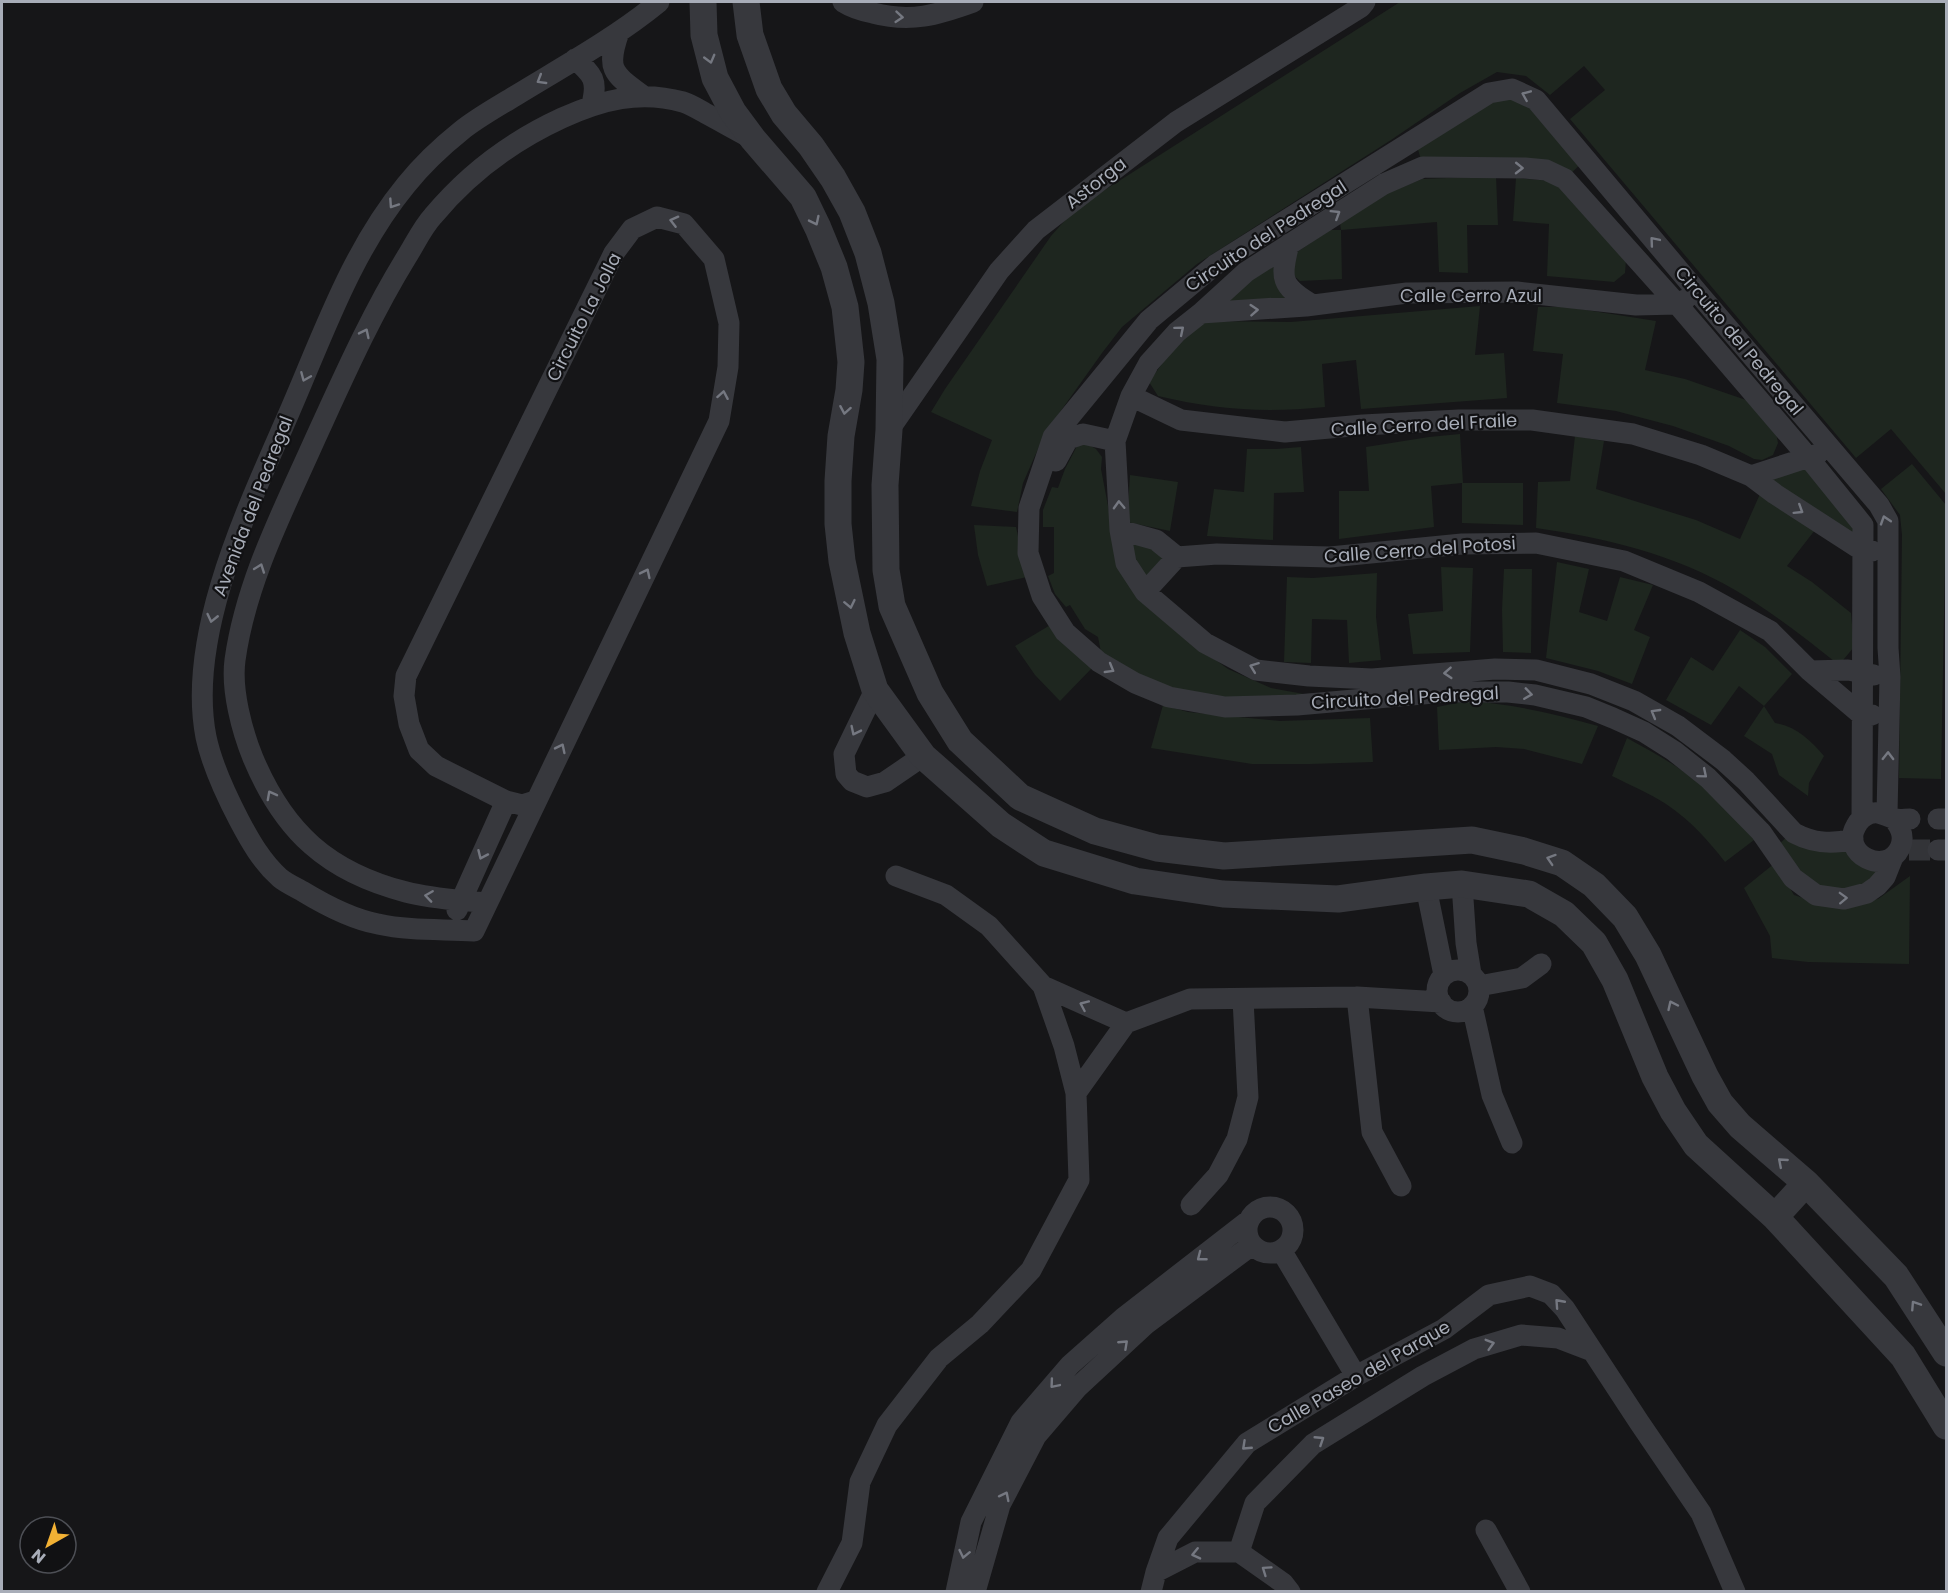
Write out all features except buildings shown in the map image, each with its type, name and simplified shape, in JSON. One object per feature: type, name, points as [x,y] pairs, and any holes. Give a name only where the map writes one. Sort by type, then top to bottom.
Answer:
[{"type":"street","name":"Avenida del Pedregal","points":[[474,931],[449,929],[426,931],[377,924],[323,903],[280,878],[252,845],[214,766],[206,736],[202,691],[205,647],[217,595],[248,510],[349,273],[404,187],[432,156],[462,130],[619,32],[660,2]]},
{"type":"street","points":[[703,2],[704,36],[715,78],[733,112],[753,140],[803,197],[834,267],[845,308],[851,362],[841,436],[838,524],[842,561],[857,633],[875,690],[923,756],[1001,825],[1044,853],[1135,881],[1223,894],[1338,899],[1426,886],[1462,884],[1529,894],[1564,914],[1593,943],[1615,980],[1655,1077],[1673,1111],[1696,1145],[1775,1217],[1903,1356],[1947,1426]]},
{"type":"street","points":[[746,2],[750,35],[769,89],[784,114],[812,146],[833,178],[852,212],[868,253],[881,303],[890,359],[889,430],[885,485],[886,570],[892,606],[930,693],[960,741],[1020,797],[1095,831],[1157,848],[1224,856],[1472,840],[1524,850],[1562,863],[1594,885],[1625,917],[1648,954],[1720,1103],[1740,1125],[1806,1183],[1896,1276],[1947,1353]]},
{"type":"street","points":[[843,2],[884,16],[906,19],[926,17],[973,2]]},
{"type":"street","name":"Astorga","points":[[889,430],[999,271],[1036,230],[1176,122],[1361,7],[1365,2]]},
{"type":"street","points":[[619,32],[612,51],[613,69],[622,80],[642,95]]},
{"type":"street","points":[[575,59],[594,78],[595,90],[592,104]]},
{"type":"street","name":"Circuito del Pedregal","points":[[1897,817],[1889,714],[1888,521],[1879,505],[1536,100],[1512,89],[1489,93],[1215,265],[1149,320],[1053,437],[1029,508],[1028,553],[1042,596],[1065,632],[1099,662],[1135,683],[1170,697],[1225,707],[1286,705],[1445,692],[1508,692],[1535,695],[1586,708],[1644,732],[1674,751],[1708,778],[1761,832],[1793,878],[1816,895],[1844,899],[1855,897],[1877,886],[1900,853]]},
{"type":"street","name":"Avenida del Pedregal","points":[[487,903],[409,893],[365,879],[338,865],[313,847],[292,826],[274,800],[245,738],[236,692],[234,664],[243,618],[259,568],[343,379],[382,298],[430,218],[466,180],[504,150],[544,126],[592,104],[642,95],[685,102],[753,140]]},
{"type":"street","points":[[753,140],[784,114]]},
{"type":"street","name":"Circuito del Pedregal","points":[[1853,839],[1822,843],[1803,838],[1787,827],[1731,767],[1678,726],[1634,701],[1591,684],[1536,670],[1495,669],[1372,679],[1309,676],[1256,670],[1205,643],[1145,592],[1126,563],[1120,530],[1115,441],[1131,396],[1149,363],[1177,332],[1202,313],[1246,272],[1384,184],[1423,167],[1546,170],[1565,179],[1677,304],[1863,525],[1862,818]]},
{"type":"street","name":"Circuito La Jolla","points":[[474,931],[719,421],[728,367],[729,323],[714,259],[684,224],[657,217],[633,229],[614,253],[406,676],[404,696],[409,724],[419,750],[436,766],[506,801],[522,805],[535,801]]},
{"type":"street","points":[[1289,244],[1283,268],[1285,282],[1310,306]]},
{"type":"street","name":"Calle Cerro Azul","points":[[1202,313],[1310,306],[1407,294],[1506,292],[1636,305],[1677,304],[1699,294]]},
{"type":"street","name":"Calle Cerro del Fraile","points":[[1131,396],[1181,420],[1285,432],[1447,421],[1532,420],[1633,434],[1701,455],[1751,476],[1774,494],[1863,551]]},
{"type":"street","points":[[1065,632],[1045,570],[1039,511],[1054,464],[1068,439],[1083,434],[1115,441]]},
{"type":"street","points":[[1751,476],[1832,450]]},
{"type":"street","points":[[248,510],[278,522]]},
{"type":"street","points":[[1120,530],[1156,540],[1177,557],[1145,592]]},
{"type":"street","name":"Calle Cerro del Potosi","points":[[1177,557],[1217,554],[1330,557],[1462,544],[1536,543],[1624,561],[1699,592],[1770,631],[1810,671],[1863,716]]},
{"type":"street","points":[[1863,551],[1888,551]]},
{"type":"street","points":[[1810,671],[1848,670],[1862,675],[1890,677]]},
{"type":"street","points":[[875,690],[844,754],[846,774],[852,781],[867,787],[885,782],[923,756]]},
{"type":"street","points":[[1863,716],[1889,714]]},
{"type":"street","points":[[1001,825],[1020,797]]},
{"type":"street","points":[[449,929],[506,801]]},
{"type":"street","points":[[1878,812],[1897,817],[1902,834],[1900,853],[1885,861],[1876,862],[1860,855],[1855,848],[1853,831],[1862,818],[1870,813],[1878,812]]},
{"type":"street","points":[[1761,832],[1772,832],[1787,827],[1788,834],[1778,840],[1775,851]]},
{"type":"street","points":[[827,1592],[852,1543],[860,1482],[887,1425],[939,1359],[980,1324],[1031,1270],[1078,1180],[1076,1093],[1064,1046],[1043,986],[989,926],[946,895],[896,876]]},
{"type":"street","points":[[1462,884],[1466,943],[1492,1095],[1512,1143]]},
{"type":"street","points":[[1426,886],[1444,975],[1437,988],[1441,1002],[1452,1011],[1459,1012],[1474,989],[1522,978],[1541,964]]},
{"type":"street","points":[[1444,975],[1457,970],[1474,989]]},
{"type":"street","points":[[1043,986],[1125,1023]]},
{"type":"street","points":[[1076,1093],[1125,1023],[1190,999],[1357,997],[1441,1002]]},
{"type":"street","points":[[1357,997],[1372,1132],[1401,1186]]},
{"type":"street","points":[[1191,1205],[1218,1175],[1237,1139],[1248,1097],[1243,999]]},
{"type":"street","points":[[1775,1217],[1806,1183]]},
{"type":"street","points":[[956,1592],[970,1522],[1021,1422],[1070,1365],[1123,1318],[1248,1221],[1258,1209],[1274,1206],[1288,1215],[1292,1222],[1292,1238],[1281,1250],[1265,1253],[1252,1245],[1248,1238],[1248,1221]]},
{"type":"street","points":[[975,1592],[1000,1505],[1036,1436],[1078,1387],[1146,1324],[1252,1245]]},
{"type":"street","points":[[1281,1250],[1356,1376]]},
{"type":"street","name":"Calle Paseo del Parque","points":[[1153,1582],[1168,1538],[1247,1443],[1356,1376],[1444,1329],[1489,1295],[1530,1286],[1551,1294],[1564,1309],[1701,1513],[1734,1592]]},
{"type":"street","name":"Calle Paseo del Parque","points":[[1153,1582],[1195,1552],[1239,1552],[1255,1503],[1313,1444],[1423,1376],[1474,1349],[1521,1335],[1558,1338],[1592,1351]]},
{"type":"street","points":[[1486,1530],[1520,1592]]},
{"type":"street","points":[[1239,1552],[1283,1583],[1290,1592]]},
{"type":"shaded area","points":[[1400,2],[1946,2],[1946,494],[1891,429],[1856,458],[1570,119],[1605,90],[1584,66],[1550,95],[1526,76],[1497,72],[1460,93],[1197,264],[1122,327],[1102,353],[1045,433],[1023,483],[1017,512],[971,506],[980,471],[992,440],[931,412],[1051,236],[1075,209]]},
{"type":"shaded area","points":[[1512,89],[1586,159],[1565,179],[1423,167],[1415,139]]},
{"type":"shaded area","points":[[1496,176],[1498,225],[1467,225],[1468,273],[1439,272],[1437,222],[1341,230],[1340,223],[1380,196],[1422,179]]},
{"type":"shaded area","points":[[1516,178],[1552,181],[1560,184],[1626,260],[1625,273],[1614,282],[1547,276],[1549,224],[1513,221]]},
{"type":"shaded area","points":[[1330,230],[1341,230],[1342,279],[1300,281],[1292,274],[1294,254]]},
{"type":"shaded area","points":[[1286,248],[1302,299],[1203,313]]},
{"type":"shaded area","points":[[1480,306],[1475,355],[1504,353],[1507,398],[1361,409],[1356,360],[1322,364],[1325,407],[1261,410],[1221,407],[1158,396],[1149,382],[1169,354],[1202,321],[1291,322]]},
{"type":"shaded area","points":[[1538,307],[1567,307],[1656,321],[1645,370],[1685,379],[1746,400],[1776,433],[1778,443],[1773,455],[1762,460],[1754,459],[1729,446],[1673,426],[1616,411],[1557,403],[1563,354],[1533,351]]},
{"type":"shaded area","points":[[1460,434],[1463,483],[1523,483],[1523,525],[1462,523],[1462,483],[1431,486],[1434,527],[1339,539],[1339,491],[1369,491],[1366,447]]},
{"type":"shaded area","points":[[1575,436],[1604,441],[1596,489],[1696,520],[1740,539],[1760,494],[1815,530],[1787,566],[1812,582],[1851,613],[1854,647],[1839,665],[1749,598],[1712,577],[1639,549],[1536,528],[1538,482],[1570,481]]},
{"type":"shaded area","points":[[1088,444],[1102,457],[1101,469],[1114,537],[1173,629],[1228,669],[1271,688],[1320,697],[1240,703],[1171,691],[1102,657],[1098,637],[1085,629],[1070,605],[1066,607],[1055,594],[1048,576],[1054,573],[1054,527],[1043,527],[1043,510],[1052,487],[1058,488],[1077,446]]},
{"type":"shaded area","points":[[1301,447],[1304,492],[1274,493],[1273,540],[1207,536],[1214,489],[1244,492],[1247,449]]},
{"type":"shaded area","points":[[1808,460],[1862,524],[1863,551],[1753,478]]},
{"type":"shaded area","points":[[1912,464],[1946,505],[1941,779],[1899,778],[1902,535],[1900,515],[1881,489]]},
{"type":"shaded area","points":[[1130,475],[1178,482],[1170,531],[1127,522]]},
{"type":"shaded area","points":[[974,525],[1016,527],[1027,577],[987,586],[978,555]]},
{"type":"shaded area","points":[[1120,531],[1176,557],[1144,589]]},
{"type":"shaded area","points":[[1557,562],[1589,569],[1579,612],[1607,621],[1620,577],[1653,585],[1634,630],[1650,637],[1632,684],[1598,671],[1546,658]]},
{"type":"shaded area","points":[[1441,567],[1473,568],[1470,652],[1413,654],[1408,614],[1443,611]]},
{"type":"shaded area","points":[[1504,569],[1532,569],[1531,653],[1503,652]]},
{"type":"shaded area","points":[[1377,573],[1376,617],[1381,660],[1349,663],[1347,620],[1312,619],[1311,663],[1284,662],[1287,577],[1313,578]]},
{"type":"shaded area","points":[[1052,624],[1092,668],[1060,701],[1035,675],[1015,646]]},
{"type":"shaded area","points":[[1740,630],[1765,647],[1792,674],[1764,706],[1739,686],[1711,725],[1666,700],[1691,657],[1713,671]]},
{"type":"shaded area","points":[[1468,701],[1534,710],[1598,726],[1582,764],[1524,749],[1496,747],[1439,750],[1437,707]]},
{"type":"shaded area","points":[[1163,705],[1188,712],[1280,721],[1370,718],[1373,762],[1252,764],[1151,748]]},
{"type":"shaded area","points":[[1764,706],[1775,723],[1802,735],[1824,756],[1809,783],[1808,796],[1779,775],[1772,754],[1744,736]]},
{"type":"shaded area","points":[[1627,738],[1694,779],[1758,837],[1725,862],[1698,831],[1675,810],[1653,796],[1612,776]]},
{"type":"shaded area","points":[[1789,835],[1887,862],[1865,889],[1810,889],[1779,844]]},
{"type":"shaded area","points":[[1775,863],[1794,895],[1818,903],[1845,904],[1878,899],[1910,876],[1909,964],[1808,962],[1772,958],[1770,936],[1744,888]]},
{"type":"tunnel","points":[[1909,850],[1938,850]]}]
